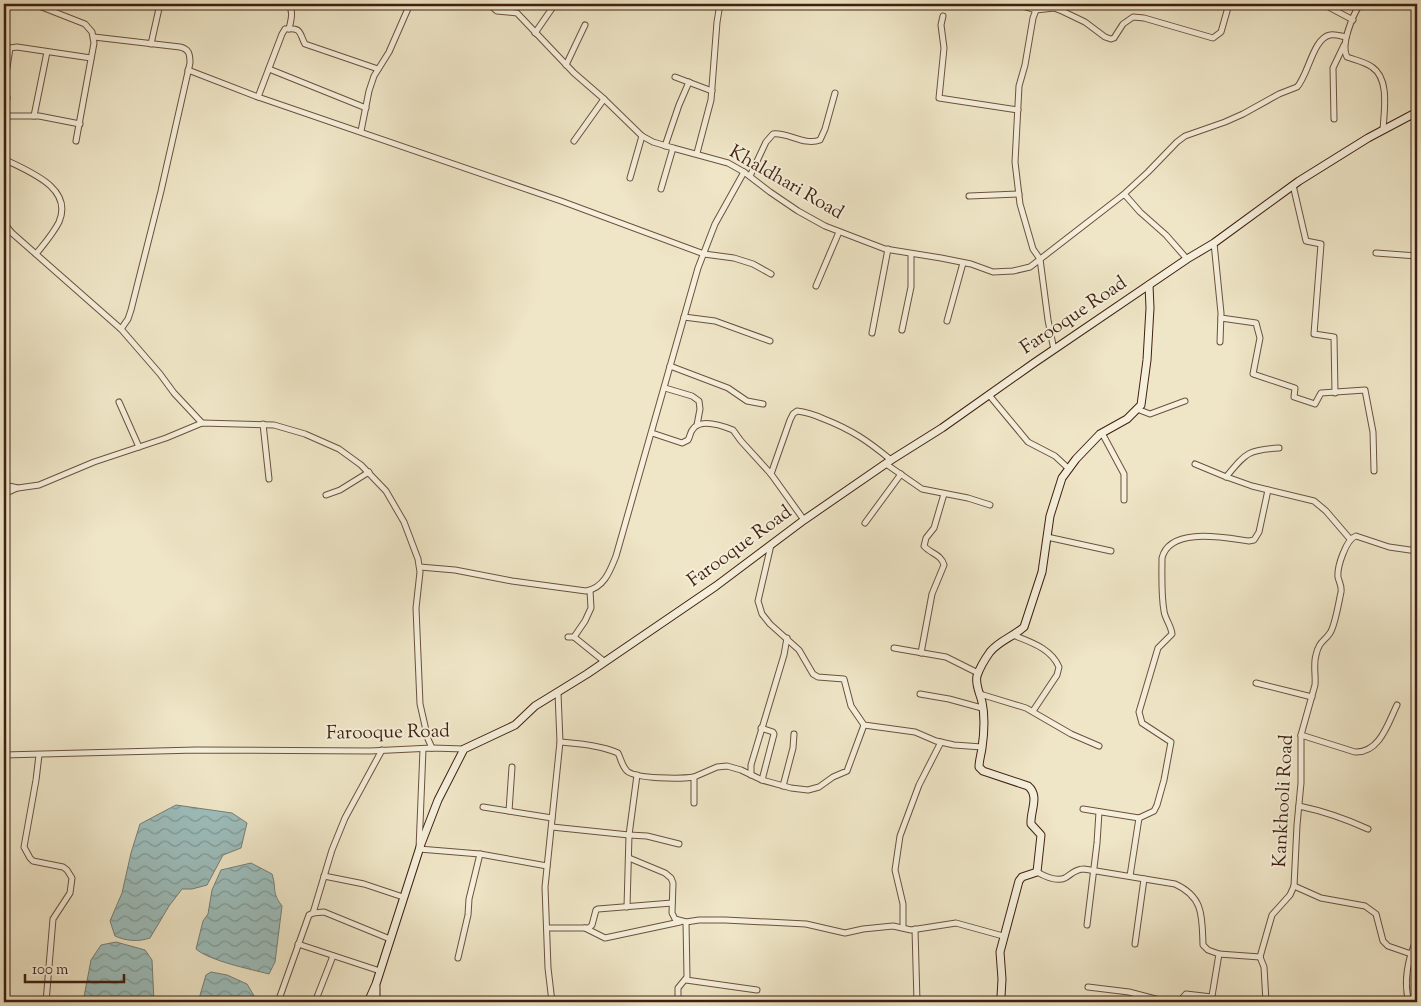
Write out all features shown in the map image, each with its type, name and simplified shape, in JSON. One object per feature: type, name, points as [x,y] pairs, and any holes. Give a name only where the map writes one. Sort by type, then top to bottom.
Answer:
[{"type":"main road","name":"Farooque Road","points":[[464,749],[515,725],[535,706],[558,693],[716,586],[804,520],[888,462],[942,428],[1187,259],[1214,243],[1293,185],[1368,138],[1417,112]]},
{"type":"main road","points":[[1003,1002],[1001,998],[1000,952],[1003,936],[1008,927],[1019,881],[1022,877],[1037,872],[1042,835],[1031,824],[1034,801],[1033,792],[1028,786],[983,772],[979,767],[982,747],[982,708],[977,683],[978,673],[991,651],[1005,638],[1024,627],[1042,572],[1050,516],[1062,478],[1102,433],[1127,419],[1141,405],[1147,360],[1150,308],[1149,285]]},
{"type":"main road","points":[[368,1002],[376,984],[419,849],[438,800],[464,749]]},
{"type":"main road","points":[[376,984],[376,1002]]},
{"type":"street","points":[[34,4],[85,24],[90,28],[94,37],[76,141]]},
{"type":"street","points":[[151,44],[160,4]]},
{"type":"street","points":[[288,4],[292,12],[288,29]]},
{"type":"street","points":[[361,131],[371,85],[378,69],[389,52],[410,4]]},
{"type":"street","name":"Khaldhari Road","points":[[490,4],[497,11],[517,13],[566,65],[642,136],[653,142],[721,160],[744,172],[798,211],[839,232],[888,250],[963,263],[993,272],[1014,271],[1030,267],[1123,195],[1185,136],[1225,122],[1279,94],[1297,88],[1309,61],[1322,40],[1330,35],[1346,37]]},
{"type":"street","points":[[508,12],[509,4]]},
{"type":"street","points":[[535,33],[555,4]]},
{"type":"street","points":[[697,153],[711,100],[720,4]]},
{"type":"street","points":[[1016,4],[1036,10],[1056,6],[1111,39],[1114,38],[1123,24],[1133,17],[1144,18],[1213,38],[1221,32],[1229,4]]},
{"type":"street","points":[[1323,4],[1353,20]]},
{"type":"street","points":[[1334,119],[1333,68],[1360,4]]},
{"type":"street","points":[[1036,10],[1019,86],[1015,153],[1020,204],[1033,249],[1040,259],[1054,350]]},
{"type":"street","points":[[943,16],[941,25],[944,48],[939,98],[1018,110]]},
{"type":"street","points":[[566,65],[585,25]]},
{"type":"street","points":[[258,97],[285,29],[302,33],[305,44],[378,69]]},
{"type":"street","points":[[94,37],[185,48],[190,54],[161,191],[131,310],[122,329]]},
{"type":"street","points":[[1344,45],[1347,56],[1373,68],[1381,77],[1383,90],[1383,130]]},
{"type":"street","points":[[80,124],[34,116],[4,116],[7,98],[5,85],[8,54],[10,48],[17,47],[91,58]]},
{"type":"street","points":[[34,116],[47,52]]},
{"type":"street","points":[[269,69],[366,108]]},
{"type":"street","points":[[188,70],[258,97],[561,200],[704,254],[734,258],[753,264],[771,274]]},
{"type":"street","points":[[674,76],[712,90]]},
{"type":"street","points":[[666,146],[679,105],[689,82]]},
{"type":"street","points":[[750,176],[766,142],[772,134],[778,133],[810,142],[820,140],[835,93]]},
{"type":"street","points":[[574,141],[604,99]]},
{"type":"street","points":[[630,178],[642,136]]},
{"type":"street","points":[[661,189],[673,148]]},
{"type":"street","points":[[4,159],[45,182],[54,188],[59,195],[61,204],[60,219],[36,254]]},
{"type":"street","points":[[420,567],[455,570],[528,584],[590,591],[601,585],[609,573],[704,254],[715,224],[744,172]]},
{"type":"street","points":[[1293,185],[1306,241],[1321,244],[1314,334],[1334,337],[1335,393]]},
{"type":"street","points":[[969,196],[1019,194]]},
{"type":"street","points":[[1123,195],[1166,235],[1187,259]]},
{"type":"street","points":[[4,223],[12,233],[122,329],[174,393],[202,423]]},
{"type":"street","points":[[816,286],[839,232]]},
{"type":"street","points":[[1214,243],[1221,318],[1220,342]]},
{"type":"street","points":[[872,333],[888,250]]},
{"type":"street","points":[[1376,253],[1417,256]]},
{"type":"street","points":[[902,330],[911,287],[911,254]]},
{"type":"street","points":[[947,321],[963,263]]},
{"type":"street","points":[[684,316],[716,321],[770,340]]},
{"type":"street","points":[[1221,318],[1256,323],[1260,338],[1253,374],[1295,388],[1294,397],[1315,404],[1321,393],[1365,390],[1372,432],[1374,471]]},
{"type":"street","points":[[670,366],[728,388],[747,401],[762,404]]},
{"type":"street","points":[[652,433],[682,443],[688,440],[692,430],[697,425],[700,409],[699,401],[692,396],[665,388]]},
{"type":"street","points":[[989,395],[1028,442],[1055,456],[1068,469]]},
{"type":"street","points":[[1137,409],[1150,414],[1185,401]]},
{"type":"street","points":[[119,402],[139,447]]},
{"type":"street","points":[[771,474],[790,420],[793,414],[798,411],[811,413],[850,429],[861,436],[901,474],[922,489],[968,498],[990,505]]},
{"type":"street","points":[[4,494],[18,488],[52,481],[94,462],[202,423],[263,424],[288,427],[322,440],[351,457],[369,472],[386,491],[396,507],[420,567],[416,608],[420,704],[428,740],[432,748]]},
{"type":"street","points":[[263,424],[269,479]]},
{"type":"street","points":[[697,425],[708,424],[733,430],[741,442],[771,474],[804,520]]},
{"type":"street","points":[[1102,433],[1124,474],[1124,500]]},
{"type":"street","points":[[1226,477],[1246,454],[1256,450],[1279,448]]},
{"type":"street","points":[[1195,464],[1226,477],[1314,501],[1326,511],[1350,539],[1356,536],[1389,547],[1417,551]]},
{"type":"street","points":[[326,495],[340,490],[369,472]]},
{"type":"street","points":[[865,523],[901,474]]},
{"type":"street","points":[[4,485],[18,488]]},
{"type":"street","points":[[1083,809],[1139,818],[1154,811],[1164,780],[1171,742],[1142,723],[1139,712],[1158,648],[1172,634],[1163,605],[1162,558],[1164,551],[1175,542],[1191,538],[1215,537],[1254,540],[1259,532],[1268,490]]},
{"type":"street","points":[[921,653],[932,594],[944,564],[942,558],[924,546],[925,541],[934,528],[944,494]]},
{"type":"street","points":[[1047,537],[1111,551]]},
{"type":"street","name":"Kankhooli Road","points":[[1260,957],[1272,915],[1290,895],[1294,886],[1301,783],[1301,735],[1316,678],[1314,666],[1316,654],[1322,641],[1332,631],[1341,592],[1338,571],[1343,553],[1350,539]]},
{"type":"street","points":[[771,544],[763,574],[759,606],[762,614],[770,624],[799,650],[813,674],[844,678],[851,706],[864,725],[915,732],[954,745],[982,747]]},
{"type":"street","points":[[590,591],[591,608],[585,621],[571,637],[604,662]]},
{"type":"street","points":[[1013,635],[1045,650],[1059,666],[1057,675],[1033,711]]},
{"type":"street","points":[[751,775],[751,765],[784,655],[787,638]]},
{"type":"street","points":[[894,648],[946,658],[978,673]]},
{"type":"street","points":[[1256,683],[1312,697]]},
{"type":"street","points":[[552,1002],[544,904],[560,742],[558,693]]},
{"type":"street","points":[[920,694],[949,698],[982,708]]},
{"type":"street","points":[[980,694],[1033,711],[1054,726],[1099,746]]},
{"type":"street","points":[[1301,735],[1355,752],[1364,752],[1374,746],[1380,738],[1397,705]]},
{"type":"street","points":[[560,742],[612,750],[618,753],[626,770],[637,775],[673,779],[694,777],[717,767],[726,766],[741,770],[762,780],[799,790],[820,787],[833,777],[847,771],[864,725]]},
{"type":"street","points":[[761,728],[774,734],[762,780]]},
{"type":"street","points":[[783,786],[793,748],[794,734]]},
{"type":"street","points":[[903,928],[903,904],[895,870],[900,836],[919,785],[941,742]]},
{"type":"street","points":[[423,749],[419,849],[480,854],[547,866]]},
{"type":"street","name":"Farooque Road","points":[[4,755],[196,750],[464,749]]},
{"type":"street","points":[[313,913],[332,850],[345,818],[382,750]]},
{"type":"street","points":[[39,755],[24,847],[33,861],[63,867],[71,874],[72,883],[70,893],[52,919],[46,1002]]},
{"type":"street","points":[[509,811],[512,767]]},
{"type":"street","points":[[627,907],[629,836],[637,775]]},
{"type":"street","points":[[694,777],[694,804]]},
{"type":"street","points":[[1299,806],[1326,812],[1368,829]]},
{"type":"street","points":[[483,807],[552,818]]},
{"type":"street","points":[[1087,925],[1099,812]]},
{"type":"street","points":[[1130,876],[1139,818]]},
{"type":"street","points":[[552,827],[629,836],[648,836],[679,844]]},
{"type":"street","points":[[458,958],[480,854]]},
{"type":"street","points":[[629,858],[665,873],[671,878],[673,883],[672,913],[675,919],[685,921]]},
{"type":"street","points":[[1037,872],[1059,879],[1079,869],[1093,870],[1174,884],[1189,892],[1200,908],[1202,915],[1202,945],[1208,950],[1219,954],[1260,957],[1264,967],[1266,1002]]},
{"type":"street","points":[[324,876],[364,884],[403,896]]},
{"type":"street","points":[[1135,944],[1144,879]]},
{"type":"street","points":[[1294,886],[1322,898],[1365,906],[1376,914],[1383,941],[1388,946],[1411,954]]},
{"type":"street","points":[[547,928],[589,928],[592,925],[596,910],[672,903]]},
{"type":"street","points":[[278,1002],[309,915],[324,912],[390,938]]},
{"type":"street","points":[[585,928],[605,938],[685,921],[699,920],[806,924],[846,932],[892,926],[915,929],[956,923],[1003,936]]},
{"type":"street","points":[[685,921],[686,980]]},
{"type":"street","points":[[915,929],[917,1002]]},
{"type":"street","points":[[1409,1002],[1407,977],[1411,954],[1417,940]]},
{"type":"street","points":[[298,944],[380,971]]},
{"type":"street","points":[[1180,1002],[1186,994],[1212,1000],[1219,954]]},
{"type":"street","points":[[315,1002],[334,956]]},
{"type":"street","points":[[678,1002],[678,988],[686,980],[757,990]]},
{"type":"street","points":[[1088,987],[1130,992],[1167,1002]]},
{"type":"water","points":[[176,805],[232,813],[247,823],[241,848],[223,855],[207,885],[192,889],[182,889],[169,906],[150,938],[132,940],[115,936],[110,921],[122,893],[140,824]]},
{"type":"water","points":[[251,863],[272,874],[275,894],[282,906],[275,962],[269,974],[220,961],[196,949],[203,921],[208,914],[212,890],[221,870]]},
{"type":"water","points":[[116,942],[145,950],[152,960],[154,1002],[83,1002],[91,960],[101,945]]},
{"type":"water","points":[[211,972],[227,975],[247,984],[256,999],[255,1002],[198,1002],[206,975]]}]
